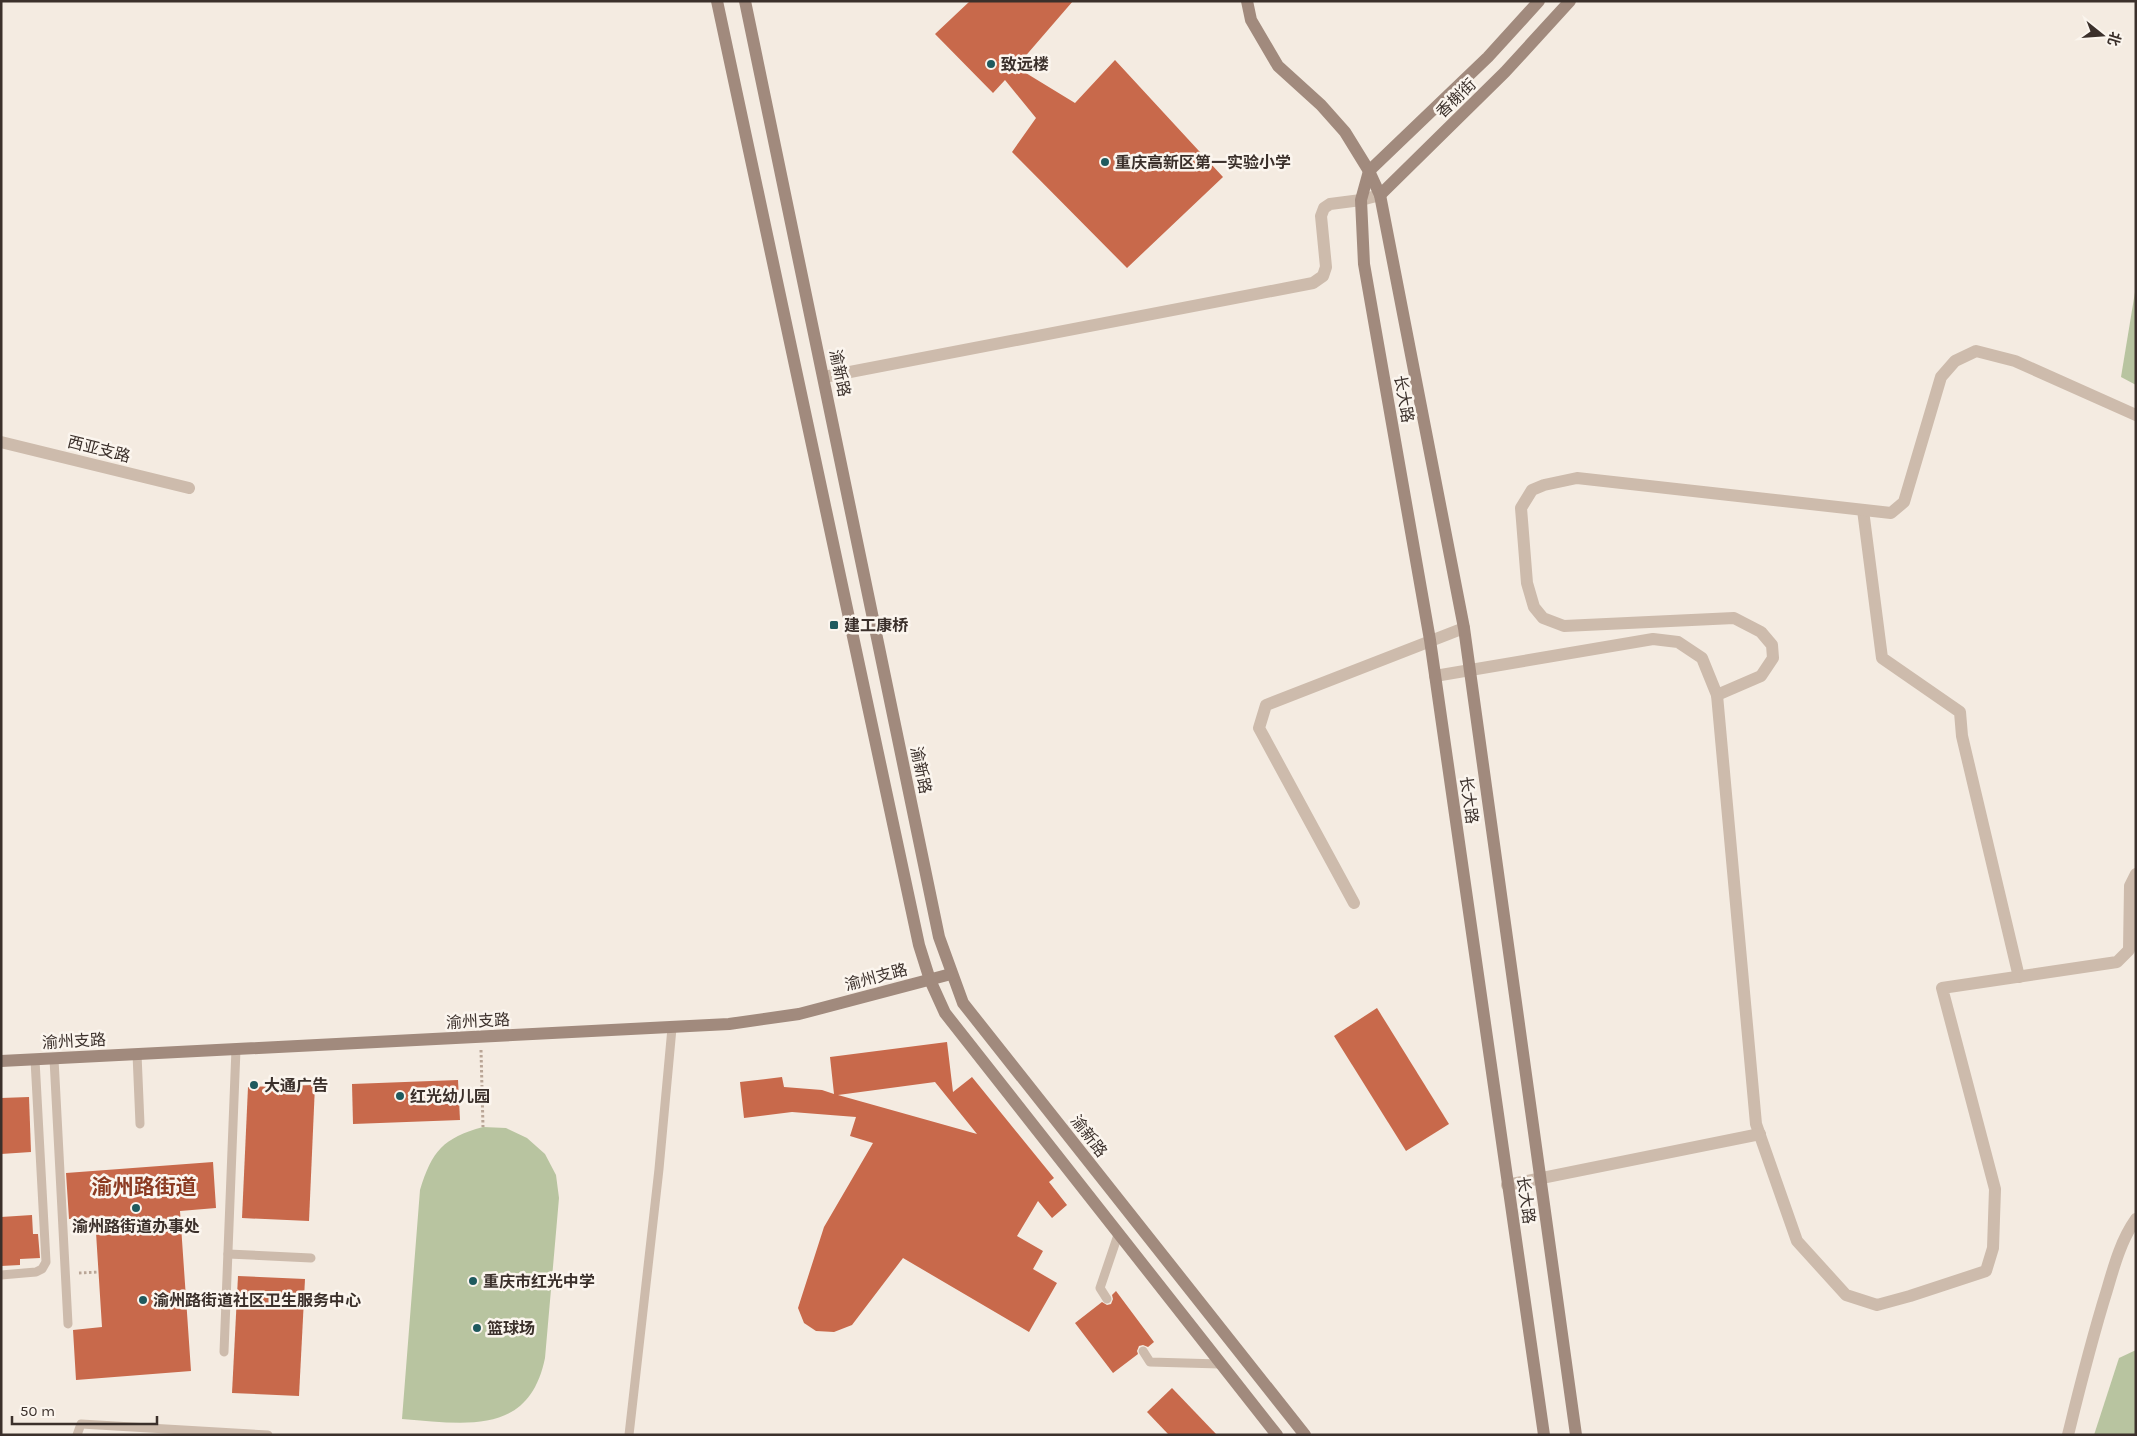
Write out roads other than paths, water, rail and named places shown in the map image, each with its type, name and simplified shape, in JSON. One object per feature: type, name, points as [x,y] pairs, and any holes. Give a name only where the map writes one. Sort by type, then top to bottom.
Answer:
[{"type":"street","points":[[717,1],[919,945],[930,980],[945,1013],[1277,1435]]},
{"type":"street","name":"渝新路","points":[[745,1],[939,937],[951,974],[963,1003],[1305,1435]]},
{"type":"street","points":[[824,377],[1314,283],[1323,276],[1326,267],[1321,216],[1324,208],[1330,204],[1361,200],[1380,195],[1369,171],[1345,132],[1321,105],[1278,66],[1251,20],[1247,1]]},
{"type":"street","name":"香榭街","points":[[1369,171],[1488,57],[1539,1]]},
{"type":"street","name":"香榭街","points":[[1380,195],[1505,72],[1570,1]]},
{"type":"street","name":"长大路","points":[[1369,171],[1361,200],[1364,264],[1430,640],[1544,1435]]},
{"type":"street","name":"长大路","points":[[1380,195],[1464,628],[1576,1435]]},
{"type":"street","points":[[1717,695],[1761,676],[1773,658],[1772,645],[1761,632],[1734,618],[1564,626],[1543,618],[1534,607],[1527,583],[1521,508],[1532,490],[1544,485],[1576,478],[1891,513],[1904,502],[1941,377],[1955,361],[1976,351],[2015,361],[2136,416]]},
{"type":"street","name":"西亚支路","points":[[1,442],[189,488]]},
{"type":"street","points":[[1863,510],[1882,658],[1960,712],[1962,736],[2019,977]]},
{"type":"street","points":[[1354,903],[1259,728],[1266,705],[1464,628]]},
{"type":"street","points":[[1435,676],[1653,639],[1678,642],[1702,658],[1717,695],[1756,1124],[1797,1241],[1846,1295],[1877,1305],[1910,1296],[1986,1270],[1994,1248],[1995,1189],[1942,988],[2117,962],[2129,950],[2130,886],[2136,874]]},
{"type":"street","name":"渝州支路","points":[[1,1061],[729,1024],[799,1014],[951,974]]},
{"type":"street","points":[[1507,1186],[1760,1134]]},
{"type":"street","points":[[2068,1435],[2089,1347],[2112,1274],[2130,1228],[2136,1220]]},
{"type":"lane","points":[[629,1435],[672,1028]]},
{"type":"lane","points":[[224,1352],[236,1049]]},
{"type":"lane","points":[[137,1054],[140,1124]]},
{"type":"lane","points":[[54,1059],[68,1324]]},
{"type":"lane","points":[[1,1274],[36,1272],[42,1269],[46,1262],[35,1060]]},
{"type":"lane","points":[[1107,1298],[1100,1288],[1118,1235]]},
{"type":"lane","points":[[228,1254],[311,1258]]},
{"type":"lane","points":[[1143,1351],[1150,1362],[1220,1364]]},
{"type":"lane","points":[[77,1435],[80,1424],[217,1434],[268,1435]]},
{"type":"place","name":"致远楼","points":[[991,64]]},
{"type":"place","name":"重庆高新区第一实验小学","points":[[1105,162]]},
{"type":"place","name":"建工康桥","points":[[834,625]]},
{"type":"place","name":"大通广告","points":[[254,1085]]},
{"type":"place","name":"红光幼儿园","points":[[400,1096]]},
{"type":"place","name":"渝州路街道办事处","points":[[136,1208]]},
{"type":"place","name":"重庆市红光中学","points":[[473,1281]]},
{"type":"place","name":"渝州路街道社区卫生服务中心","points":[[143,1300]]},
{"type":"place","name":"篮球场","points":[[477,1328]]},
{"type":"district","name":"渝州路街道","points":[[144,1187]]}]
